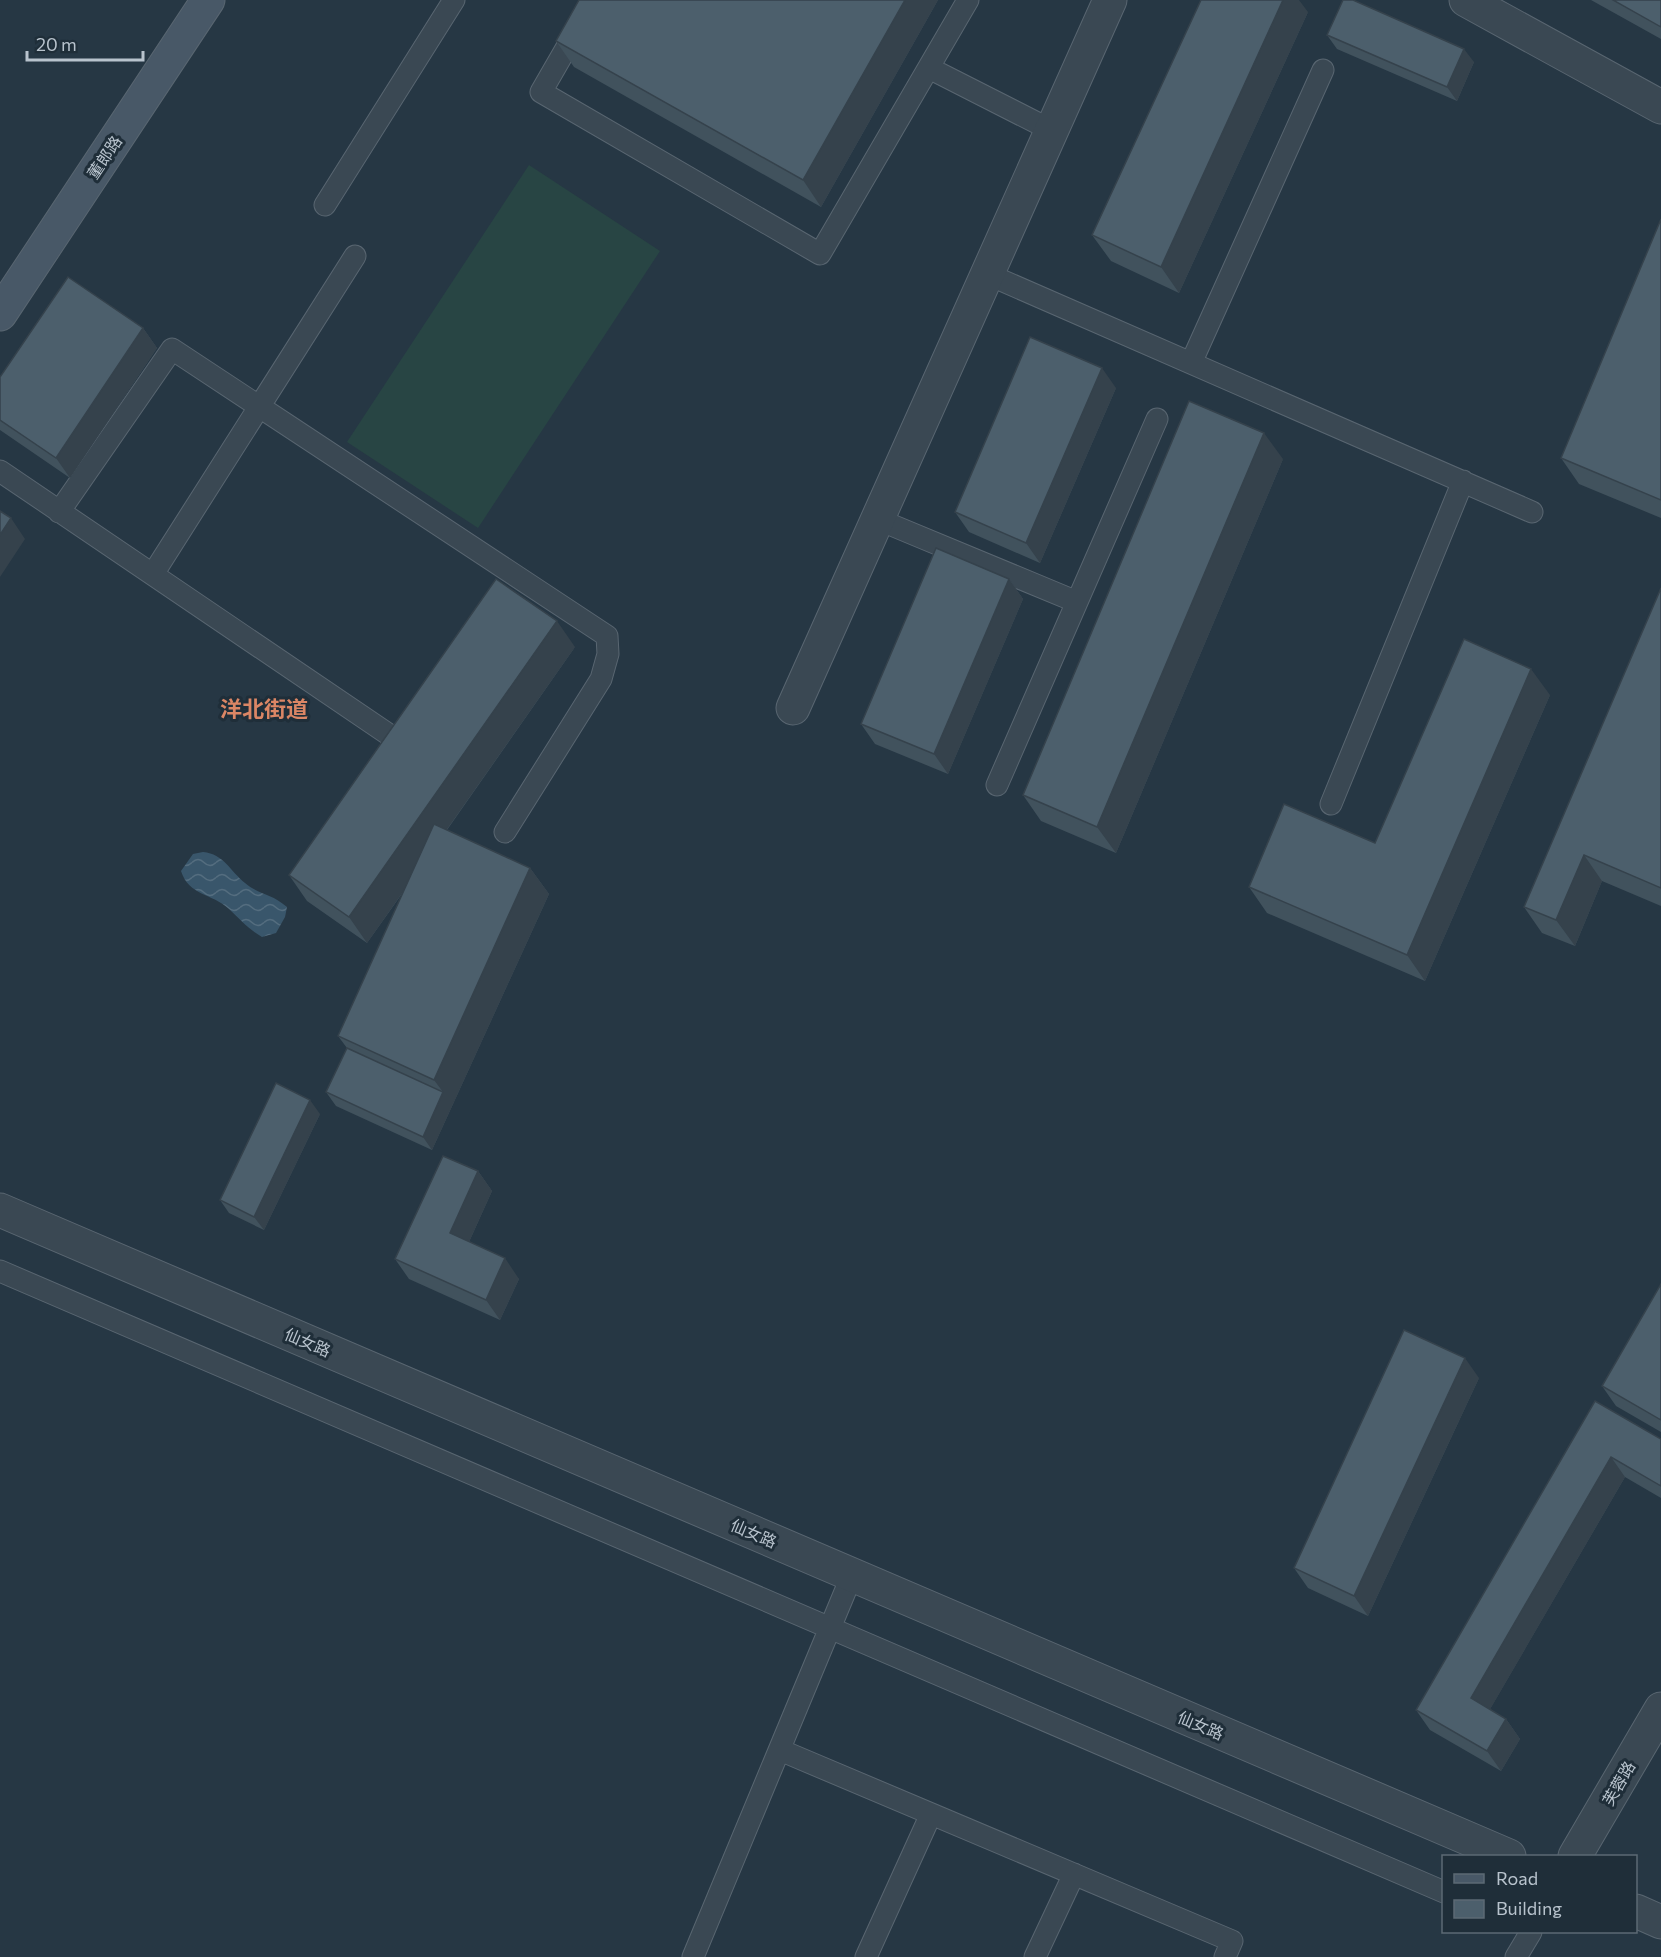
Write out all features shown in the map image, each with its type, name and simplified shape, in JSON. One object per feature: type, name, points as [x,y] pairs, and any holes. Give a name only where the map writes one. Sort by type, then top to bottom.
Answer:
[{"type":"main road","name":"董郎路","points":[[0,314],[208,0]]},
{"type":"street","points":[[793,708],[1110,0]]},
{"type":"street","points":[[1466,0],[1661,107]]},
{"type":"street","name":"仙女路","points":[[0,1210],[1504,1855]]},
{"type":"street","name":"芙蓉路","points":[[1576,1855],[1661,1709]]},
{"type":"street","points":[[1637,1912],[1661,1922]]},
{"type":"lane","points":[[325,205],[454,0]]},
{"type":"lane","points":[[594,0],[541,92],[820,254],[968,0]]},
{"type":"lane","points":[[929,68],[1052,130]]},
{"type":"lane","points":[[1191,363],[1323,70]]},
{"type":"lane","points":[[153,574],[355,256]]},
{"type":"lane","points":[[987,274],[1532,512]]},
{"type":"lane","points":[[59,512],[172,349],[607,636],[608,654],[601,679],[505,832]]},
{"type":"lane","points":[[997,785],[1156,419]]},
{"type":"lane","points":[[0,471],[388,734]]},
{"type":"lane","points":[[1331,804],[1462,481]]},
{"type":"lane","points":[[877,519],[1077,602]]},
{"type":"lane","points":[[0,1271],[1442,1892]]},
{"type":"lane","points":[[693,1957],[852,1575]]},
{"type":"lane","points":[[780,1750],[1232,1941],[1225,1957]]},
{"type":"lane","points":[[867,1957],[932,1814]]},
{"type":"lane","points":[[1035,1957],[1074,1874]]},
{"type":"lane","points":[[1516,1957],[1530,1933]]},
{"type":"green space","points":[[529,165],[660,251],[478,528],[347,442]]},
{"type":"water","points":[[203,852],[216,856],[250,887],[276,899],[287,907],[285,917],[276,933],[262,937],[222,904],[189,885],[181,871],[193,854]]},
{"type":"building","points":[[579,0],[905,0],[803,180],[556,41]]},
{"type":"building","points":[[1201,0],[1283,0],[1161,267],[1092,235]]},
{"type":"building","points":[[1343,0],[1353,0],[1464,49],[1447,87],[1327,35]]},
{"type":"building","points":[[1613,0],[1661,0],[1661,27]]},
{"type":"building","points":[[1661,219],[1661,500],[1561,458]]},
{"type":"building","points":[[68,277],[143,328],[56,458],[0,420],[0,377]]},
{"type":"building","points":[[1030,337],[1102,368],[1026,543],[955,512]]},
{"type":"building","points":[[1189,401],[1264,433],[1097,827],[1023,795]]},
{"type":"building","points":[[0,511],[11,518],[0,535]]},
{"type":"building","points":[[936,548],[1009,579],[934,754],[861,724]]},
{"type":"building","points":[[496,579],[557,621],[349,917],[289,875]]},
{"type":"building","points":[[1661,588],[1661,888],[1584,855],[1556,920],[1524,907]]},
{"type":"building","points":[[1464,639],[1531,669],[1407,955],[1249,887],[1284,804],[1375,843]]},
{"type":"building","points":[[434,824],[530,868],[434,1080],[338,1036]]},
{"type":"building","points":[[347,1048],[443,1092],[423,1137],[326,1092]]},
{"type":"building","points":[[276,1083],[310,1100],[254,1217],[220,1200]]},
{"type":"building","points":[[443,1156],[478,1171],[450,1233],[505,1258],[486,1300],[395,1259]]},
{"type":"building","points":[[1661,1284],[1661,1420],[1602,1386]]},
{"type":"building","points":[[1404,1330],[1465,1358],[1354,1596],[1294,1568]]},
{"type":"building","points":[[1595,1401],[1661,1439],[1661,1486],[1611,1457],[1471,1698],[1506,1719],[1487,1751],[1416,1710]]},
{"type":"district","name":"洋北街道","points":[[264,708]]}]
